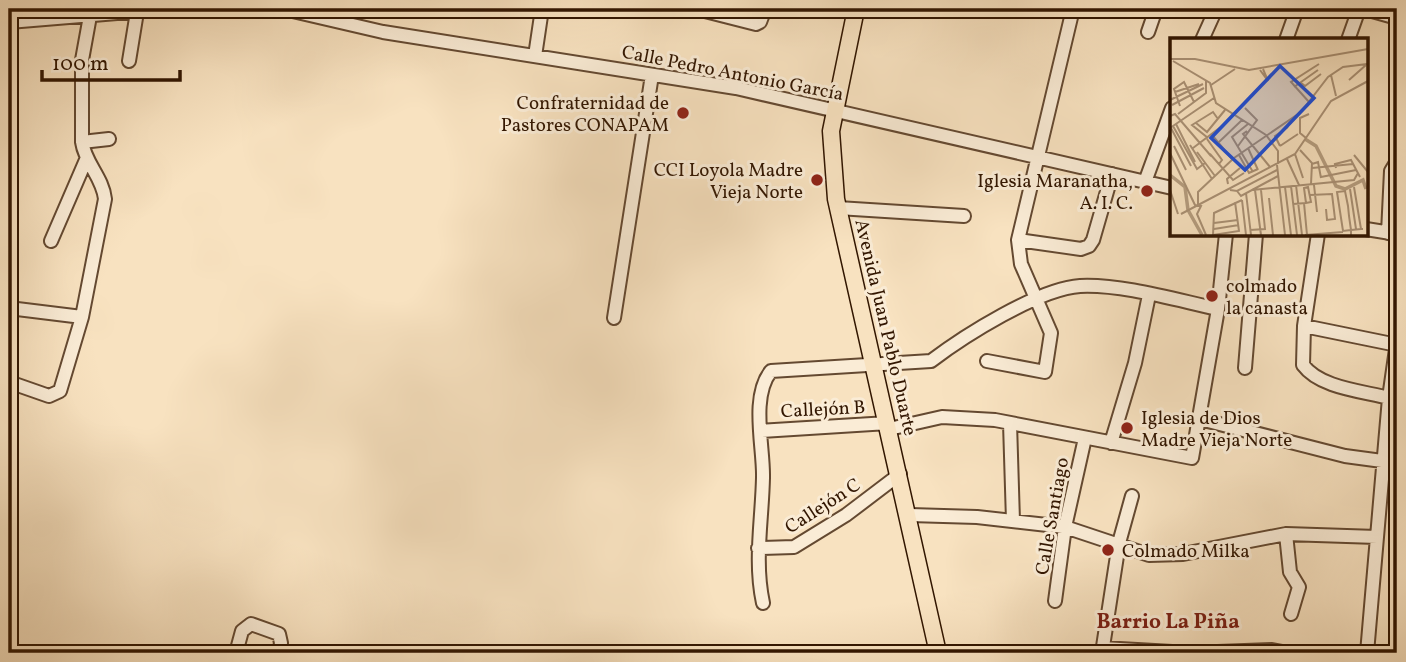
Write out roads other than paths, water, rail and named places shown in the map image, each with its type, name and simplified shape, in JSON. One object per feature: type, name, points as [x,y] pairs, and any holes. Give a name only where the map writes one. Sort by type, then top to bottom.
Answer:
[{"type":"main road","name":"Avenida Juan Pablo Duarte","points":[[856,9],[831,131],[838,208],[910,515],[939,653]]},
{"type":"street","points":[[9,22],[90,16],[109,11],[165,9]]},
{"type":"street","name":"Calle Pedro Antonio García","points":[[284,9],[383,32],[736,88],[1170,188]]},
{"type":"street","points":[[535,56],[542,9]]},
{"type":"street","points":[[702,9],[756,24],[760,22],[765,9]]},
{"type":"street","points":[[987,361],[1045,372],[1051,333],[1021,264],[1018,240],[1073,9]]},
{"type":"street","points":[[1149,33],[1156,9]]},
{"type":"street","points":[[1203,38],[1216,9]]},
{"type":"street","points":[[1287,38],[1297,9]]},
{"type":"street","points":[[1349,38],[1359,9]]},
{"type":"street","points":[[1365,9],[1397,18]]},
{"type":"street","points":[[129,61],[136,12]]},
{"type":"street","points":[[9,382],[50,396],[61,391],[82,317],[105,199],[86,160],[82,142],[82,60],[90,16]]},
{"type":"street","points":[[614,318],[652,75]]},
{"type":"street","points":[[1145,182],[1170,111]]},
{"type":"street","points":[[82,142],[109,139]]},
{"type":"street","points":[[51,240],[86,160]]},
{"type":"street","points":[[1368,229],[1393,233],[1391,171],[1397,161]]},
{"type":"street","points":[[1018,240],[1081,249],[1089,246],[1112,174]]},
{"type":"street","points":[[838,208],[964,216]]},
{"type":"street","points":[[1226,236],[1218,309],[1200,419],[1345,456],[1397,463]]},
{"type":"street","points":[[1245,368],[1256,236]]},
{"type":"street","points":[[1318,236],[1304,326],[1302,361],[1307,371],[1327,382],[1389,398]]},
{"type":"street","points":[[763,603],[758,548],[763,477],[760,431],[767,377],[775,369],[875,367],[932,361],[948,347],[1037,300],[1077,286],[1149,295],[1218,309]]},
{"type":"street","points":[[1111,443],[1135,363],[1149,295]]},
{"type":"street","points":[[9,308],[82,317]]},
{"type":"street","points":[[1304,326],[1397,344],[1389,398],[1367,653]]},
{"type":"street","name":"Callejón B","points":[[760,431],[888,426],[942,417],[1010,423],[1192,458],[1200,419]]},
{"type":"street","points":[[1010,423],[1013,521]]},
{"type":"street","name":"Calle Santiago","points":[[1055,601],[1065,527],[1085,438]]},
{"type":"street","name":"Callejón C","points":[[758,548],[794,547],[846,515],[900,474]]},
{"type":"street","points":[[1132,496],[1119,543],[1102,650],[1288,653]]},
{"type":"street","points":[[910,515],[1065,527],[1149,555],[1194,557],[1286,534],[1377,537]]},
{"type":"street","points":[[1286,534],[1290,572],[1299,587],[1291,614]]},
{"type":"street","points":[[236,653],[242,631],[251,624],[279,634],[279,653]]},
{"type":"place","name":"Confraternidad de Pastores CONAPAM","points":[[683,113]]},
{"type":"place","name":"CCI Loyola Madre Vieja Norte","points":[[817,180]]},
{"type":"place","name":"Iglesia Maranatha, A. I. C.","points":[[1147,191]]},
{"type":"place","name":"colmado la canasta","points":[[1212,296]]},
{"type":"place","name":"Iglesia de Dios Madre Vieja Norte","points":[[1127,428]]},
{"type":"place","name":"Colmado Milka","points":[[1108,550]]},
{"type":"district","name":"Barrio La Piña","points":[[1168,621]]}]
